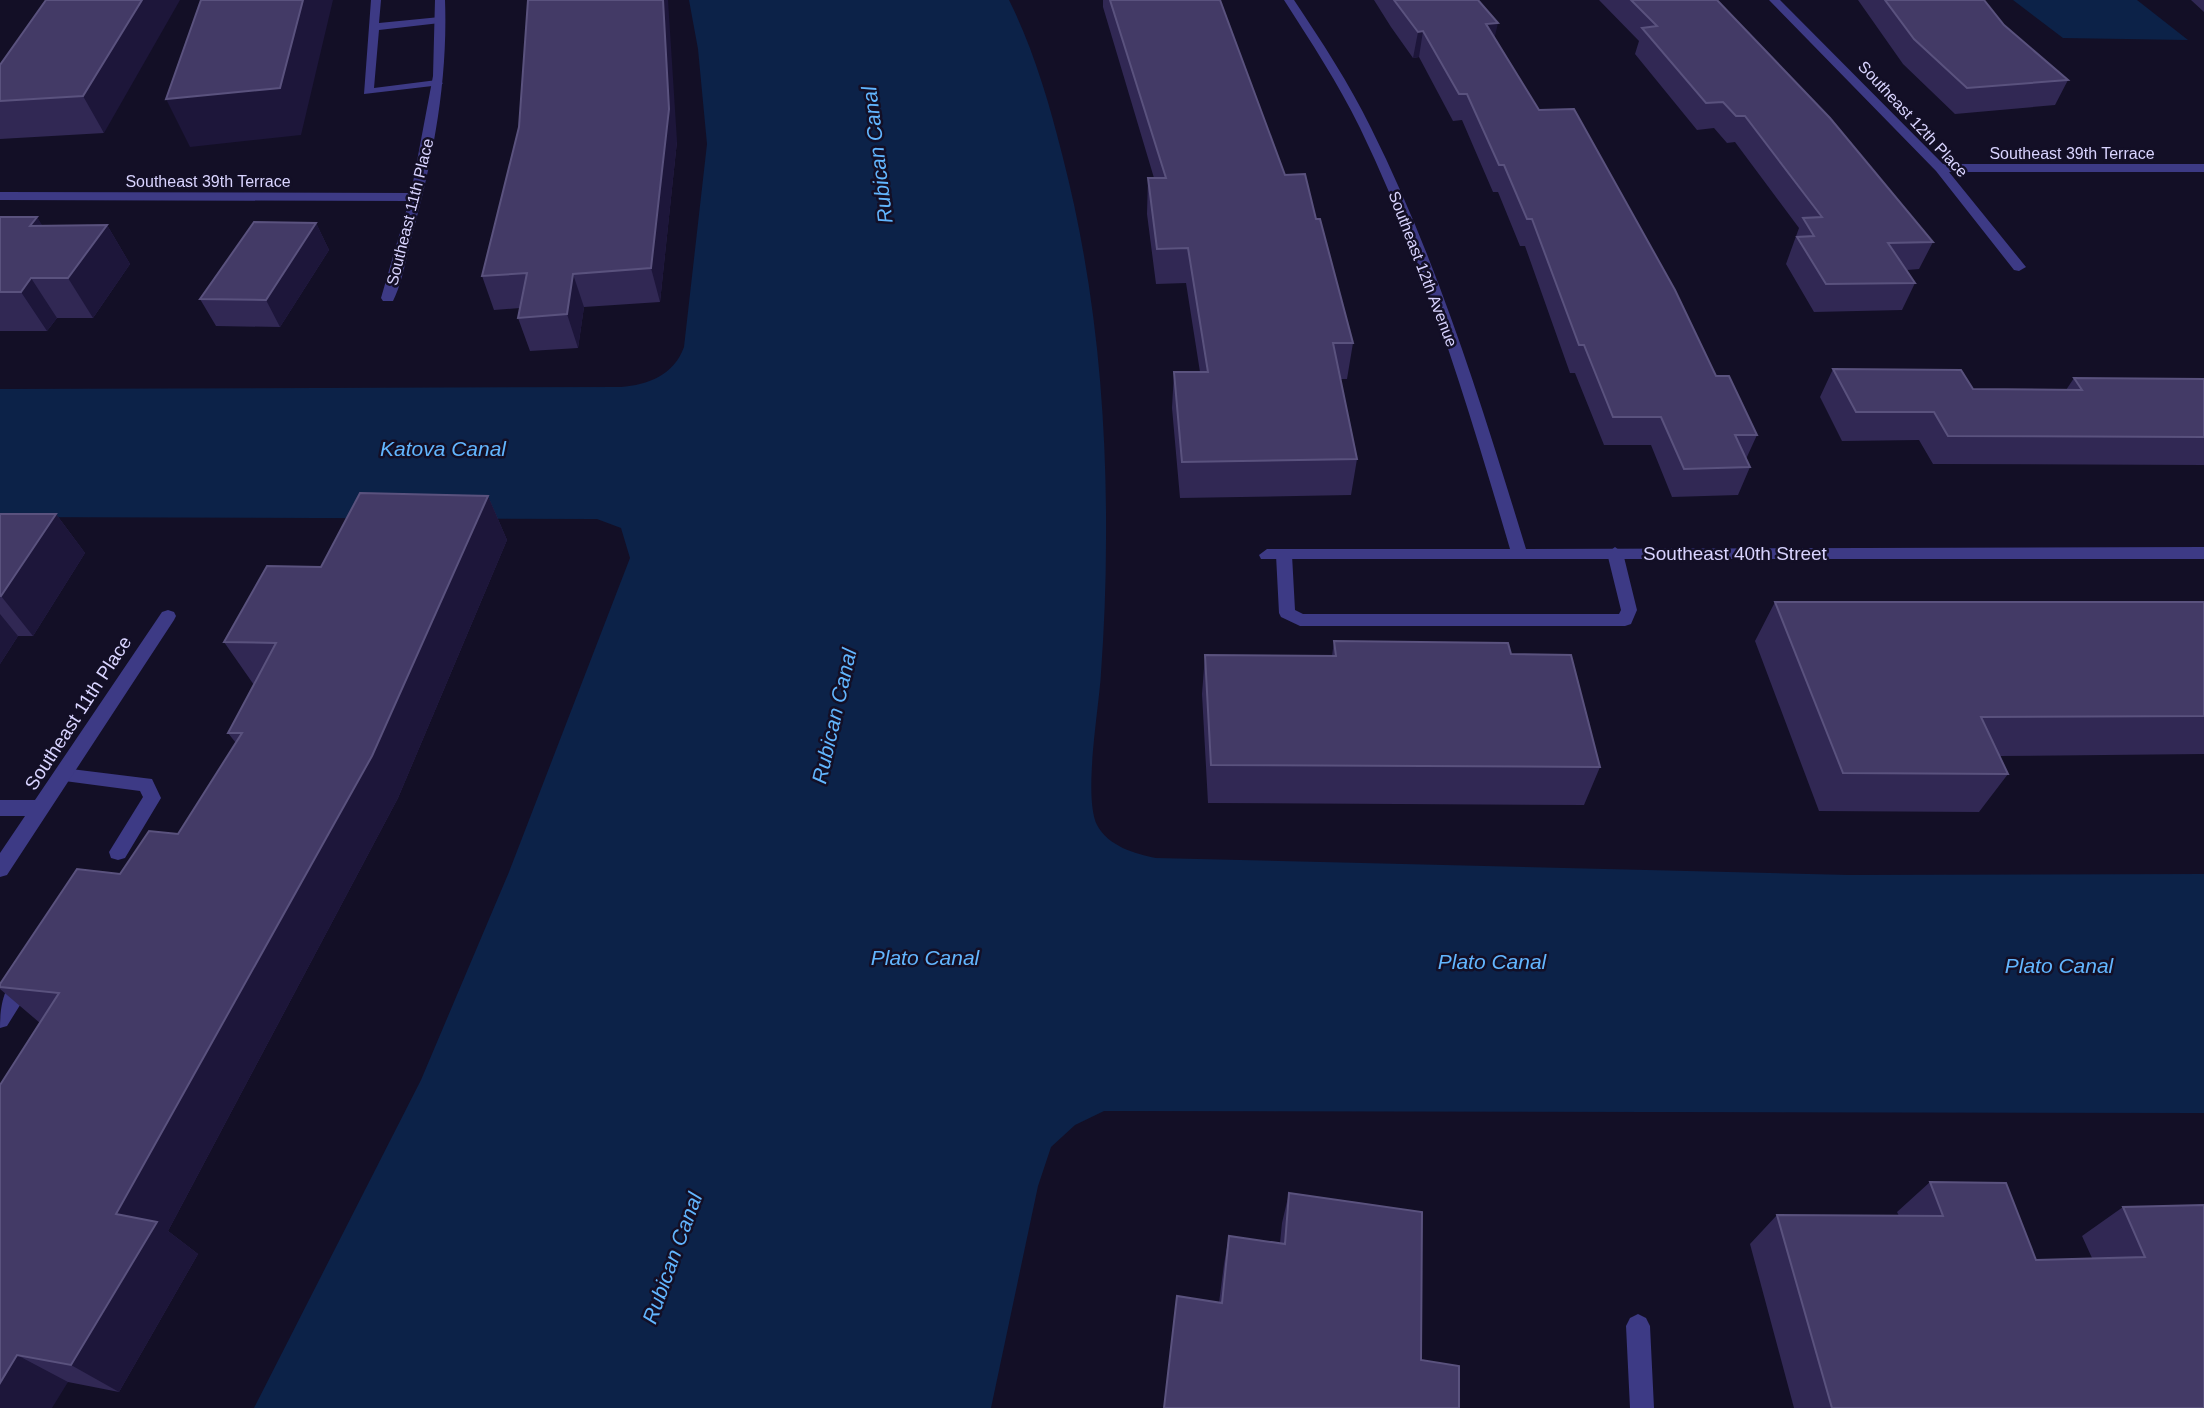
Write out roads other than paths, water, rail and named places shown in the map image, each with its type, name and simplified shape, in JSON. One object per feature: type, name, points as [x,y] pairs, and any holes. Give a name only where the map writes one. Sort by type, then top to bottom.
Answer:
[{"type":"street","points":[[376,0],[368,92],[437,83]]},
{"type":"street","name":"Southeast 11th Place","points":[[388,298],[416,197],[437,83],[440,0]]},
{"type":"street","name":"Southeast 12th Avenue","points":[[1289,0],[1336,71],[1406,216],[1482,429],[1519,553]]},
{"type":"street","name":"Southeast 12th Place","points":[[1774,0],[1940,168],[2019,267]]},
{"type":"street","points":[[374,27],[440,20]]},
{"type":"street","name":"Southeast 39th Terrace","points":[[1940,168],[2204,168]]},
{"type":"street","name":"Southeast 39th Terrace","points":[[0,196],[416,197]]},
{"type":"street","name":"Southeast 40th Street","points":[[1615,553],[1629,610],[1625,621],[1300,620],[1287,613],[1275,555],[1519,553],[1615,553],[2204,553]]},
{"type":"street","name":"Southeast 11th Place","points":[[0,869],[168,616]]},
{"type":"street","points":[[63,775],[146,784],[152,798],[118,852]]},
{"type":"street","points":[[0,808],[41,808]]},
{"type":"street","points":[[0,1019],[35,967]]},
{"type":"street","points":[[1637,1326],[1642,1408]]},
{"type":"water","points":[[689,0],[1009,0],[1026,37],[1052,115],[1073,202],[1091,298],[1104,444],[1106,558],[1100,689],[1091,794],[1097,825],[1115,844],[1156,858],[1849,875],[2204,874],[2204,1113],[1104,1111],[1075,1125],[1051,1147],[1038,1186],[991,1408],[254,1408],[421,1080],[509,872],[630,558],[621,528],[597,519],[0,517],[0,389],[621,387],[641,384],[659,377],[674,365],[684,347],[707,144],[698,49]]},
{"type":"water","points":[[2013,0],[2137,0],[2188,40],[2063,38]]},
{"type":"water label","name":"Rubican Canal","points":[[877,155]]},
{"type":"water label","name":"Katova Canal","points":[[443,448]]},
{"type":"water label","name":"Rubican Canal","points":[[834,716]]},
{"type":"water label","name":"Plato Canal","points":[[925,957]]},
{"type":"water label","name":"Plato Canal","points":[[1492,961]]},
{"type":"water label","name":"Plato Canal","points":[[2059,965]]},
{"type":"water label","name":"Rubican Canal","points":[[672,1258]]}]
